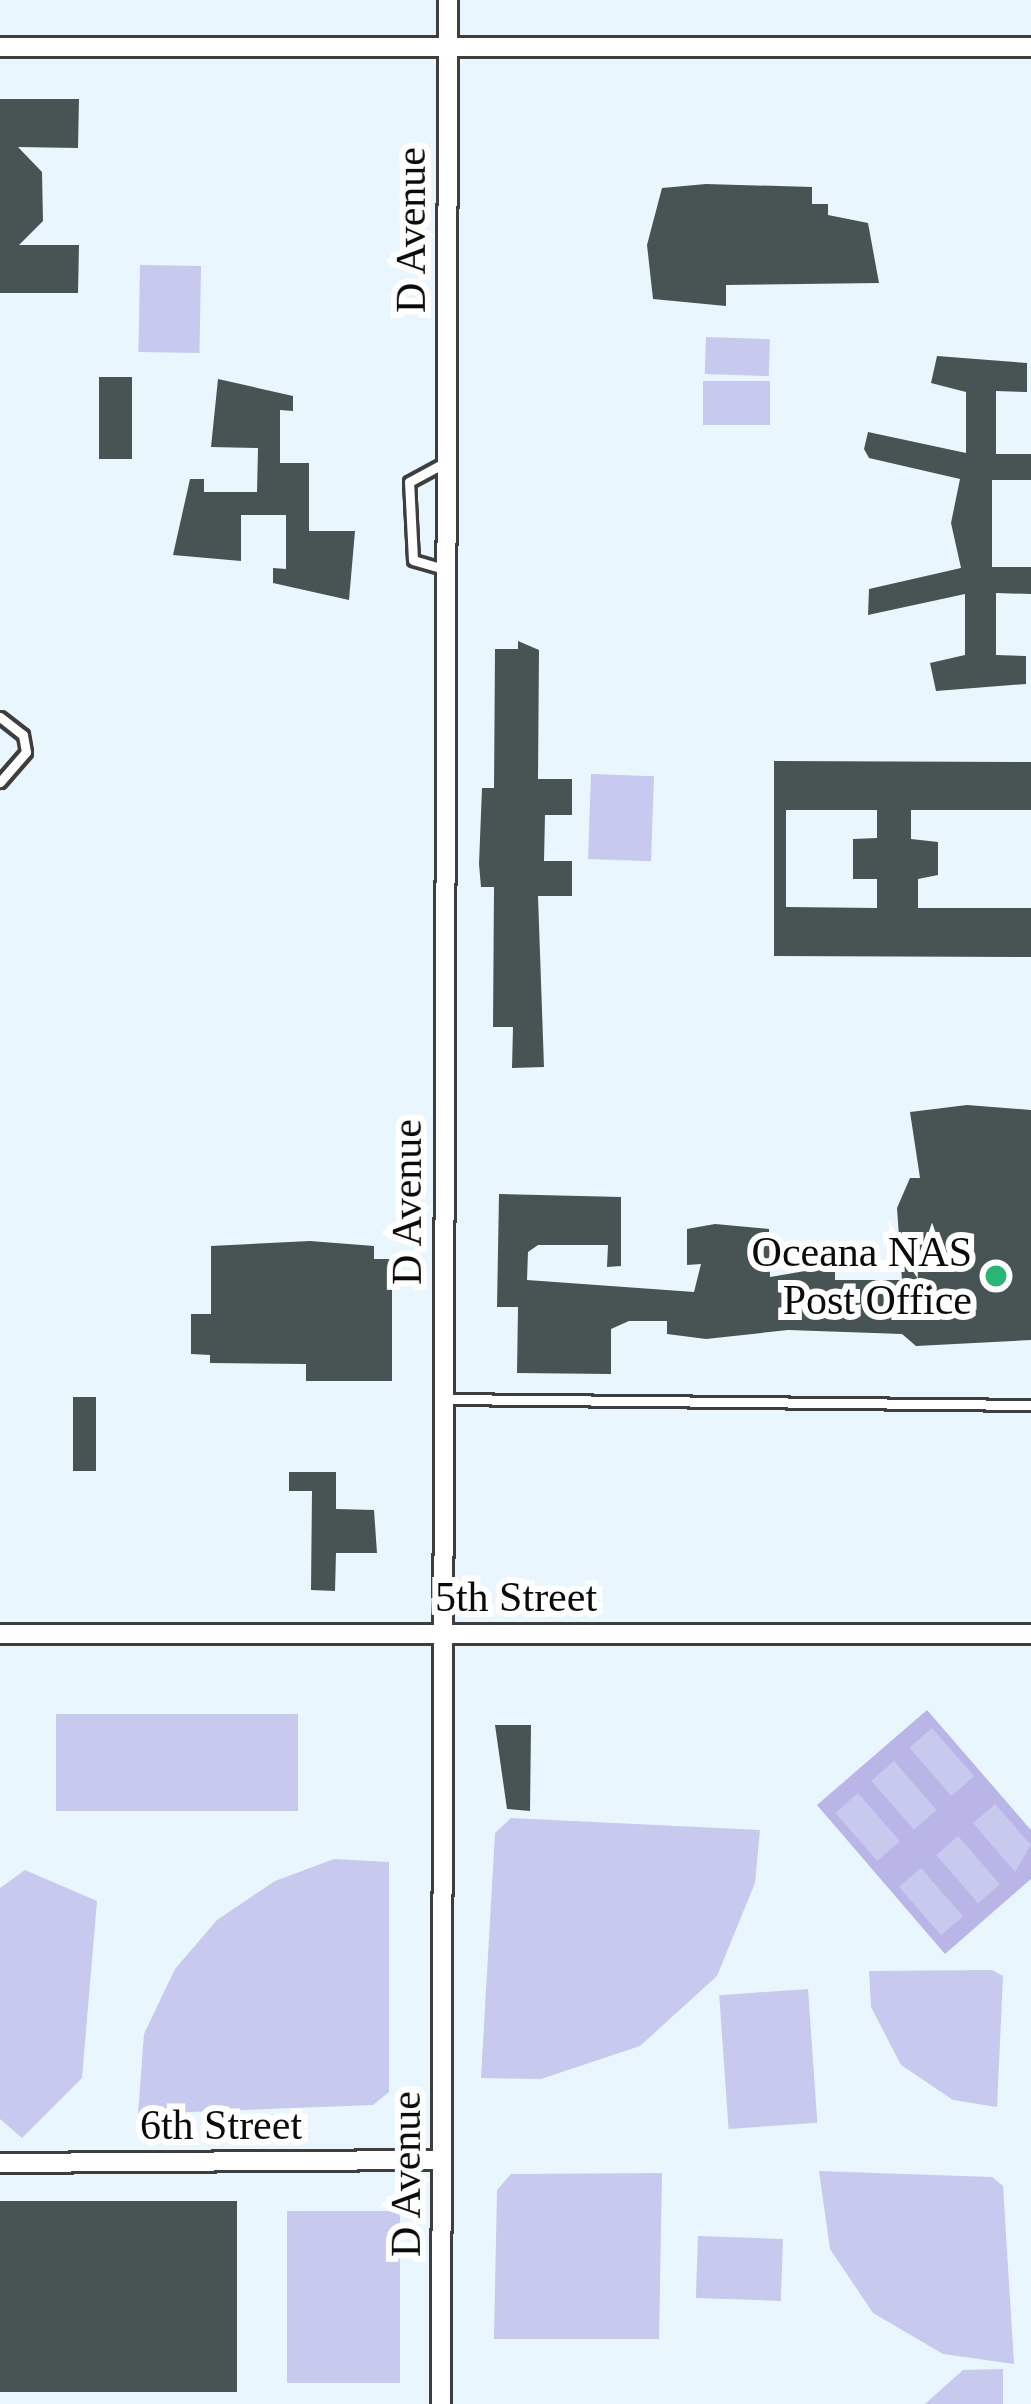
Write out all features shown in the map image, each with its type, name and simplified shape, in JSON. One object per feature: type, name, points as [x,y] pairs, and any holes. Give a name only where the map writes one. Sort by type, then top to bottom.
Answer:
[{"type":"street","name":"D Avenue","points":[[441,2404],[447,1634],[442,1399],[448,0]]},
{"type":"street","points":[[0,47],[1031,47]]},
{"type":"street","name":"5th Street","points":[[0,1634],[1031,1634]]},
{"type":"street","name":"6th Street","points":[[0,2163],[442,2160]]},
{"type":"lane","points":[[446,462],[409,482],[413,560],[446,569]]},
{"type":"lane","points":[[0,717],[23,736],[26,752],[0,782]]},
{"type":"lane","points":[[442,1399],[1031,1405]]},
{"type":"shaded area","points":[[140,265],[201,266],[199,353],[138,352]]},
{"type":"shaded area","points":[[706,337],[770,339],[769,376],[705,374]]},
{"type":"shaded area","points":[[703,381],[770,381],[770,425],[703,425]]},
{"type":"shaded area","points":[[591,774],[654,776],[651,861],[588,859]]},
{"type":"shaded area","points":[[927,1710],[1031,1830],[1031,1879],[945,1954],[817,1805]]},
{"type":"shaded area","points":[[56,1714],[298,1714],[298,1811],[56,1811]]},
{"type":"shaded area","points":[[932,1728],[974,1776],[951,1796],[909,1748]]},
{"type":"shaded area","points":[[894,1761],[937,1810],[914,1830],[871,1781]]},
{"type":"shaded area","points":[[858,1793],[900,1841],[877,1861],[835,1813]]},
{"type":"shaded area","points":[[995,1804],[1031,1845],[1015,1872],[973,1823]]},
{"type":"shaded area","points":[[511,1818],[760,1830],[755,1883],[717,1976],[640,2046],[541,2079],[481,2078],[495,1833]]},
{"type":"shaded area","points":[[958,1836],[1000,1884],[978,1903],[936,1855]]},
{"type":"shaded area","points":[[334,1859],[389,1862],[389,2092],[373,2105],[138,2114],[144,2034],[175,1969],[217,1920],[275,1881]]},
{"type":"shaded area","points":[[921,1868],[963,1916],[941,1935],[899,1887]]},
{"type":"shaded area","points":[[25,1870],[97,1901],[82,2078],[22,2138],[0,2119],[0,1888]]},
{"type":"shaded area","points":[[992,1970],[1003,1976],[997,2107],[953,2100],[901,2065],[871,2007],[869,1971]]},
{"type":"shaded area","points":[[808,1989],[817,2123],[729,2129],[719,1995]]},
{"type":"shaded area","points":[[819,2171],[992,2177],[1003,2186],[1014,2364],[943,2354],[873,2313],[830,2249]]},
{"type":"shaded area","points":[[662,2173],[659,2339],[494,2339],[497,2190],[511,2174]]},
{"type":"shaded area","points":[[287,2211],[400,2211],[400,2383],[287,2383]]},
{"type":"shaded area","points":[[698,2236],[783,2239],[781,2301],[696,2298]]},
{"type":"shaded area","points":[[1003,2369],[1003,2404],[925,2404],[963,2370]]},
{"type":"building","points":[[0,99],[79,99],[78,148],[18,147],[42,172],[43,221],[19,245],[79,245],[78,293],[0,293]]},
{"type":"building","points":[[706,184],[812,187],[812,204],[828,204],[828,215],[868,223],[879,283],[726,285],[726,306],[653,299],[647,245],[662,188]]},
{"type":"building","points":[[937,356],[1027,363],[1027,392],[996,391],[996,454],[1031,454],[1031,480],[992,480],[992,567],[1031,567],[1031,594],[996,593],[996,655],[1026,656],[1026,684],[936,691],[930,663],[965,655],[965,594],[868,615],[869,589],[961,568],[951,523],[960,479],[869,458],[864,449],[868,432],[966,453],[966,392],[931,383]]},
{"type":"building","points":[[99,377],[132,377],[132,459],[99,459]]},
{"type":"building","points":[[218,379],[293,396],[293,411],[280,410],[280,463],[309,463],[309,531],[355,531],[349,600],[273,583],[273,568],[286,569],[286,515],[241,515],[241,561],[173,555],[190,479],[204,479],[204,492],[257,492],[258,448],[211,447]]},
{"type":"building","points":[[518,641],[539,650],[538,779],[572,779],[572,815],[545,815],[544,861],[572,861],[572,896],[538,896],[544,1067],[512,1068],[513,1027],[493,1027],[494,887],[481,887],[479,864],[482,788],[494,788],[495,649],[518,649]]},
{"type":"building","points":[[774,761],[1031,762],[1031,810],[911,810],[911,839],[938,842],[938,875],[918,879],[918,908],[1031,908],[1031,957],[774,956]],"holes":[[[786,810],[877,810],[877,838],[853,839],[853,879],[877,879],[877,908],[786,907]]]},
{"type":"building","points":[[967,1105],[1031,1110],[1031,1340],[916,1346],[902,1334],[788,1330],[706,1339],[667,1334],[667,1321],[629,1321],[611,1329],[611,1374],[517,1373],[518,1307],[497,1307],[499,1194],[621,1197],[621,1266],[607,1267],[608,1245],[538,1245],[528,1252],[527,1280],[694,1292],[701,1264],[687,1265],[687,1229],[715,1224],[769,1229],[770,1277],[835,1266],[835,1280],[902,1280],[897,1208],[910,1178],[920,1178],[910,1112]]},
{"type":"building","points":[[310,1241],[374,1246],[374,1259],[392,1259],[392,1381],[306,1381],[306,1364],[210,1363],[210,1355],[191,1354],[191,1314],[211,1314],[211,1246]]},
{"type":"building","points":[[73,1397],[96,1397],[96,1471],[73,1471]]},
{"type":"building","points":[[289,1472],[336,1472],[336,1509],[374,1510],[377,1553],[336,1553],[335,1591],[311,1590],[312,1491],[289,1491]]},
{"type":"building","points":[[495,1725],[531,1725],[530,1811],[507,1809]]},
{"type":"building","points":[[0,2201],[237,2201],[237,2392],[0,2392]]},
{"type":"place","name":"Oceana NAS Post Office","points":[[996,1276]]}]
